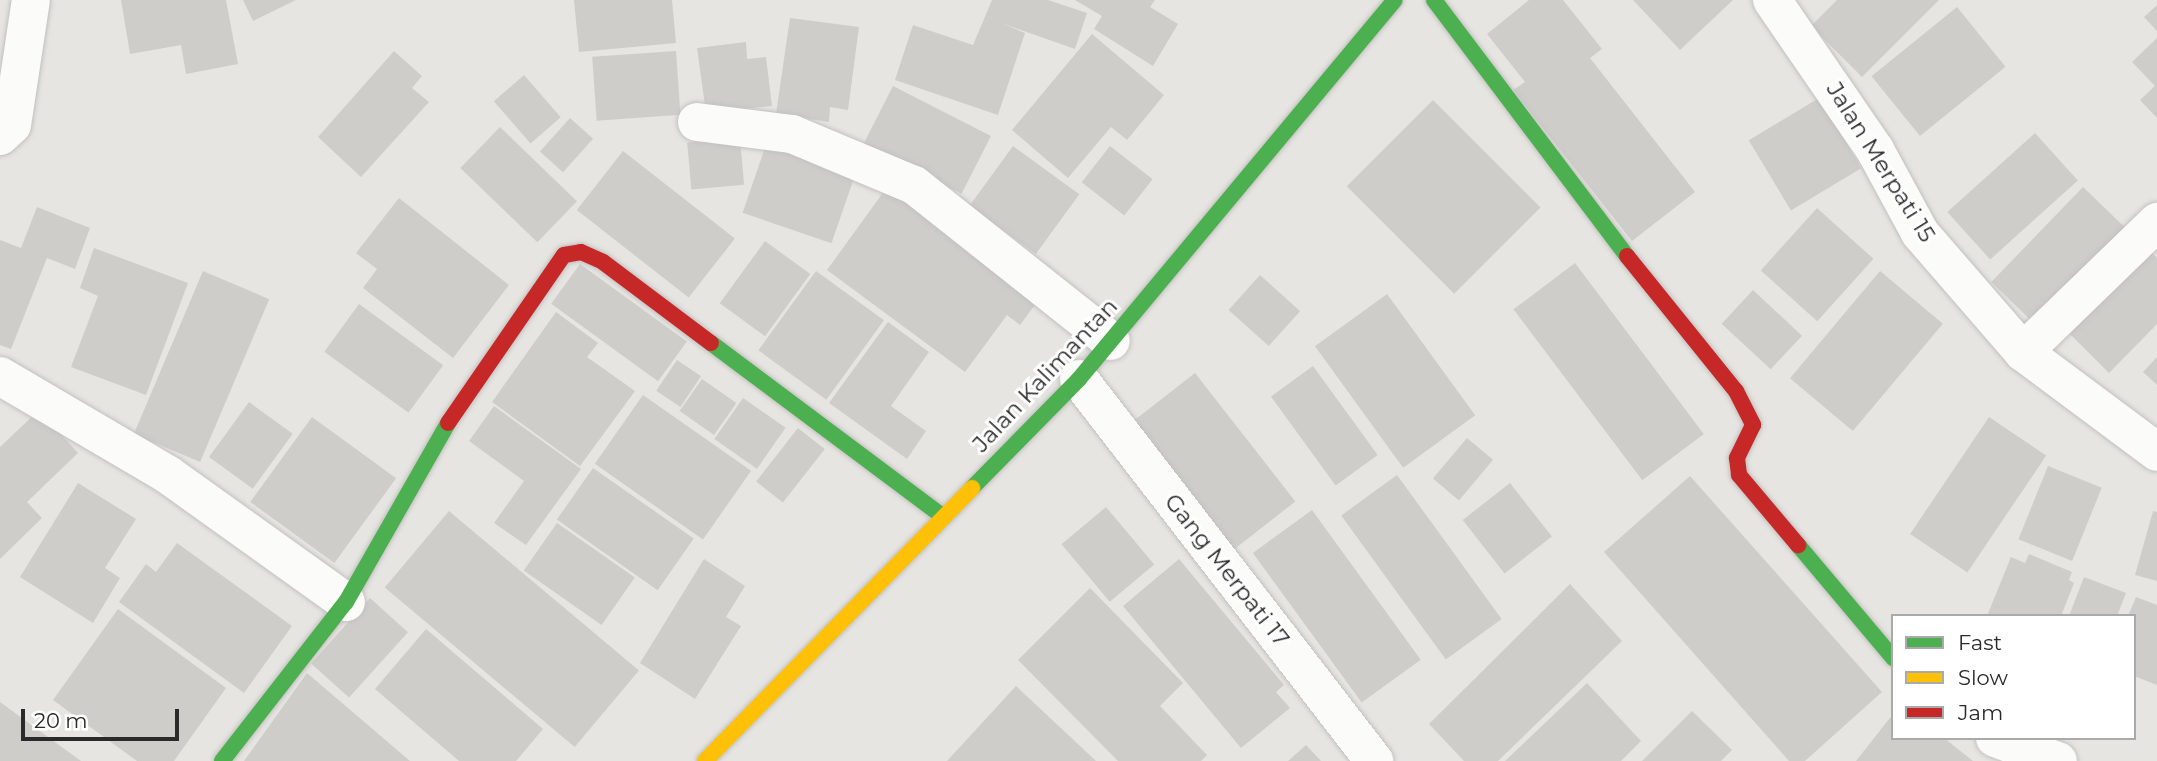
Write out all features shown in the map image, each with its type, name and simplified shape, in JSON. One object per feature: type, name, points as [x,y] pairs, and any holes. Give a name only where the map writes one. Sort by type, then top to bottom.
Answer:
[{"type":"street","points":[[0,136],[12,125],[31,0]]},
{"type":"street","name":"Jalan Kalimantan","points":[[705,761],[1079,379],[1395,0]]},
{"type":"street","points":[[1434,0],[1669,312],[1736,391],[1753,425],[1737,458],[1739,475],[1891,656]]},
{"type":"street","name":"Jalan Merpati 15","points":[[1772,0],[1875,150],[1920,233],[2023,352],[2157,452]]},
{"type":"street","points":[[697,122],[792,134],[914,185],[1111,341]]},
{"type":"street","points":[[2023,352],[2157,222]]},
{"type":"street","points":[[222,761],[346,602],[460,402],[564,255],[581,252],[603,261],[942,516]]},
{"type":"street","points":[[0,376],[167,474],[346,602]]},
{"type":"street","name":"Gang Merpati 17","points":[[1079,379],[1374,761]]},
{"type":"street","points":[[2000,740],[2058,761]]},
{"type":"building","points":[[121,0],[226,0],[238,64],[186,74],[181,45],[130,54]]},
{"type":"building","points":[[243,0],[296,0],[253,21]]},
{"type":"building","points":[[574,0],[672,0],[676,43],[579,52]]},
{"type":"building","points":[[992,0],[1048,0],[1087,13],[1075,49],[1001,23],[1025,33],[998,115],[895,80],[913,25],[973,45]]},
{"type":"building","points":[[1075,0],[1155,0],[1150,7],[1178,24],[1153,66],[1094,29],[1102,16]]},
{"type":"building","points":[[1529,0],[1563,0],[1602,49],[1590,58],[1695,192],[1632,241],[1513,90],[1525,82],[1487,34]]},
{"type":"building","points":[[1633,0],[1733,0],[1680,50]]},
{"type":"building","points":[[1837,0],[1939,0],[1862,77],[1811,26]]},
{"type":"building","points":[[2157,5],[2157,31],[2144,17]]},
{"type":"building","points":[[1957,7],[2005,67],[1920,136],[1872,76]]},
{"type":"building","points":[[790,18],[859,27],[848,110],[830,107],[829,122],[776,114]]},
{"type":"building","points":[[1092,34],[1164,95],[1127,140],[1111,127],[1068,178],[1012,130]]},
{"type":"building","points":[[2157,38],[2157,118],[2140,100],[2155,86],[2132,62]]},
{"type":"building","points":[[746,42],[747,59],[766,57],[772,106],[706,113],[697,48]]},
{"type":"building","points":[[394,51],[422,76],[412,88],[429,102],[361,177],[318,137]]},
{"type":"building","points":[[676,51],[680,115],[597,121],[592,57]]},
{"type":"building","points":[[524,75],[561,117],[531,144],[494,101]]},
{"type":"building","points":[[893,86],[991,136],[962,194],[863,144]]},
{"type":"building","points":[[1819,98],[1861,168],[1791,211],[1749,140]]},
{"type":"building","points":[[1433,100],[1540,207],[1454,294],[1347,186]]},
{"type":"building","points":[[570,118],[593,139],[563,172],[540,151]]},
{"type":"building","points":[[500,127],[577,201],[537,242],[460,168]]},
{"type":"building","points":[[2035,133],[2078,181],[1990,260],[1947,212]]},
{"type":"building","points":[[740,138],[744,185],[691,189],[687,143]]},
{"type":"building","points":[[768,139],[857,170],[831,243],[743,213]]},
{"type":"building","points":[[1013,146],[1079,194],[1036,254],[970,206]]},
{"type":"building","points":[[1110,146],[1153,179],[1124,215],[1082,182]]},
{"type":"building","points":[[623,151],[735,238],[689,298],[577,210]]},
{"type":"building","points":[[890,183],[1040,298],[1020,325],[1007,315],[965,372],[827,270]]},
{"type":"building","points":[[2083,187],[2128,230],[2036,325],[1991,282]]},
{"type":"building","points":[[399,198],[509,285],[453,358],[363,288],[377,269],[356,253]]},
{"type":"building","points":[[37,207],[90,228],[75,269],[47,258],[11,349],[0,345],[0,240],[21,248]]},
{"type":"building","points":[[1817,208],[1873,259],[1817,321],[1761,270]]},
{"type":"building","points":[[765,241],[810,274],[765,336],[720,303]]},
{"type":"building","points":[[94,248],[188,283],[146,395],[71,367],[98,296],[80,288]]},
{"type":"building","points":[[2149,250],[2157,258],[2157,324],[2109,373],[2068,332]]},
{"type":"building","points":[[1575,263],[1704,434],[1642,480],[1514,309]]},
{"type":"building","points":[[580,264],[687,342],[658,381],[551,304]]},
{"type":"building","points":[[203,271],[269,299],[200,462],[134,434]]},
{"type":"building","points":[[816,271],[884,320],[826,400],[758,350]]},
{"type":"building","points":[[1880,271],[1943,324],[1853,431],[1790,378]]},
{"type":"building","points":[[1260,275],[1300,311],[1269,346],[1229,310]]},
{"type":"building","points":[[1753,290],[1802,336],[1771,369],[1722,324]]},
{"type":"building","points":[[1387,294],[1475,415],[1403,468],[1315,346]]},
{"type":"building","points":[[359,304],[443,365],[408,413],[324,352]]},
{"type":"building","points":[[556,312],[598,343],[587,357],[635,391],[580,466],[492,402]]},
{"type":"building","points":[[888,322],[929,352],[891,406],[926,431],[907,459],[829,403]]},
{"type":"building","points":[[2157,357],[2157,385],[2143,372]]},
{"type":"building","points":[[677,360],[701,376],[680,407],[656,391]]},
{"type":"building","points":[[1313,366],[1378,455],[1336,486],[1271,397]]},
{"type":"building","points":[[1195,373],[1295,501],[1230,553],[1130,424]]},
{"type":"building","points":[[702,379],[736,403],[714,435],[680,411]]},
{"type":"building","points":[[643,395],[751,471],[703,540],[595,464]]},
{"type":"building","points":[[743,398],[786,428],[757,469],[714,439]]},
{"type":"building","points":[[249,402],[293,434],[253,489],[209,457]]},
{"type":"building","points":[[494,406],[581,469],[526,545],[494,523],[524,481],[469,441]]},
{"type":"building","points":[[39,410],[78,453],[27,502],[42,518],[0,559],[0,447]]},
{"type":"building","points":[[312,417],[396,478],[334,563],[250,502]]},
{"type":"building","points":[[1989,417],[2046,456],[1967,572],[1910,534]]},
{"type":"building","points":[[798,428],[825,449],[783,503],[756,482]]},
{"type":"building","points":[[1467,438],[1493,460],[1459,500],[1433,479]]},
{"type":"building","points":[[2048,466],[2102,488],[2072,561],[2018,539]]},
{"type":"building","points":[[593,468],[694,539],[658,590],[557,520]]},
{"type":"building","points":[[1397,475],[1502,619],[1446,660],[1341,516]]},
{"type":"building","points":[[1690,476],[1882,692],[1805,761],[1789,761],[1604,552]]},
{"type":"building","points":[[78,483],[136,519],[105,568],[120,578],[93,623],[20,577]]},
{"type":"building","points":[[1510,483],[1552,537],[1505,574],[1463,520]]},
{"type":"building","points":[[1106,507],[1154,564],[1110,602],[1062,544]]},
{"type":"building","points":[[1312,510],[1421,660],[1362,703],[1253,553]]},
{"type":"building","points":[[449,511],[639,670],[575,747],[385,588]]},
{"type":"building","points":[[2153,511],[2157,512],[2157,581],[2135,575]]},
{"type":"building","points":[[557,523],[635,577],[602,625],[524,571]]},
{"type":"building","points":[[177,543],[292,626],[244,693],[119,602],[146,564],[156,572]]},
{"type":"building","points":[[2029,554],[2072,572],[2069,580],[2074,583],[2062,614],[1988,614],[2011,557],[2025,563]]},
{"type":"building","points":[[704,559],[745,586],[726,617],[741,626],[695,699],[640,663]]},
{"type":"building","points":[[1179,559],[1284,685],[1276,692],[1290,708],[1241,748],[1123,606]]},
{"type":"building","points":[[2084,577],[2126,593],[2118,614],[2070,614]]},
{"type":"building","points":[[1570,584],[1622,641],[1498,761],[1464,761],[1429,724]]},
{"type":"building","points":[[1090,588],[1183,683],[1160,706],[1207,755],[1201,761],[1118,761],[1018,660]]},
{"type":"building","points":[[2136,597],[2157,605],[2157,685],[2136,677],[2136,614],[2129,614]]},
{"type":"building","points":[[370,598],[408,632],[349,698],[311,663]]},
{"type":"building","points":[[118,609],[226,688],[174,761],[137,761],[53,700]]},
{"type":"building","points":[[426,629],[543,729],[516,761],[459,761],[375,689]]},
{"type":"building","points":[[307,673],[410,761],[244,761]]},
{"type":"building","points":[[1587,683],[1641,741],[1621,761],[1505,761]]},
{"type":"building","points":[[1016,686],[1096,761],[947,761]]},
{"type":"building","points":[[0,702],[81,761],[0,761]]},
{"type":"building","points":[[1692,711],[1732,750],[1721,761],[1642,761]]},
{"type":"building","points":[[1891,717],[1891,740],[1947,740],[1973,761],[1856,761]]},
{"type":"building","points":[[1306,745],[1321,761],[1288,761]]},
{"type":"traffic: fast","points":[[972,488],[1079,379],[1395,0]]},
{"type":"traffic: fast","points":[[1434,0],[1627,256]]},
{"type":"traffic: fast","points":[[711,343],[942,516]]},
{"type":"traffic: fast","points":[[222,761],[346,602],[448,423]]},
{"type":"traffic: fast","points":[[1798,545],[1891,656]]},
{"type":"traffic: slow","points":[[705,761],[972,488]]},
{"type":"traffic: jam","points":[[448,423],[564,255],[581,252],[603,262],[711,343]]},
{"type":"traffic: jam","points":[[1627,256],[1736,391],[1753,425],[1737,458],[1739,475],[1798,545]]}]
